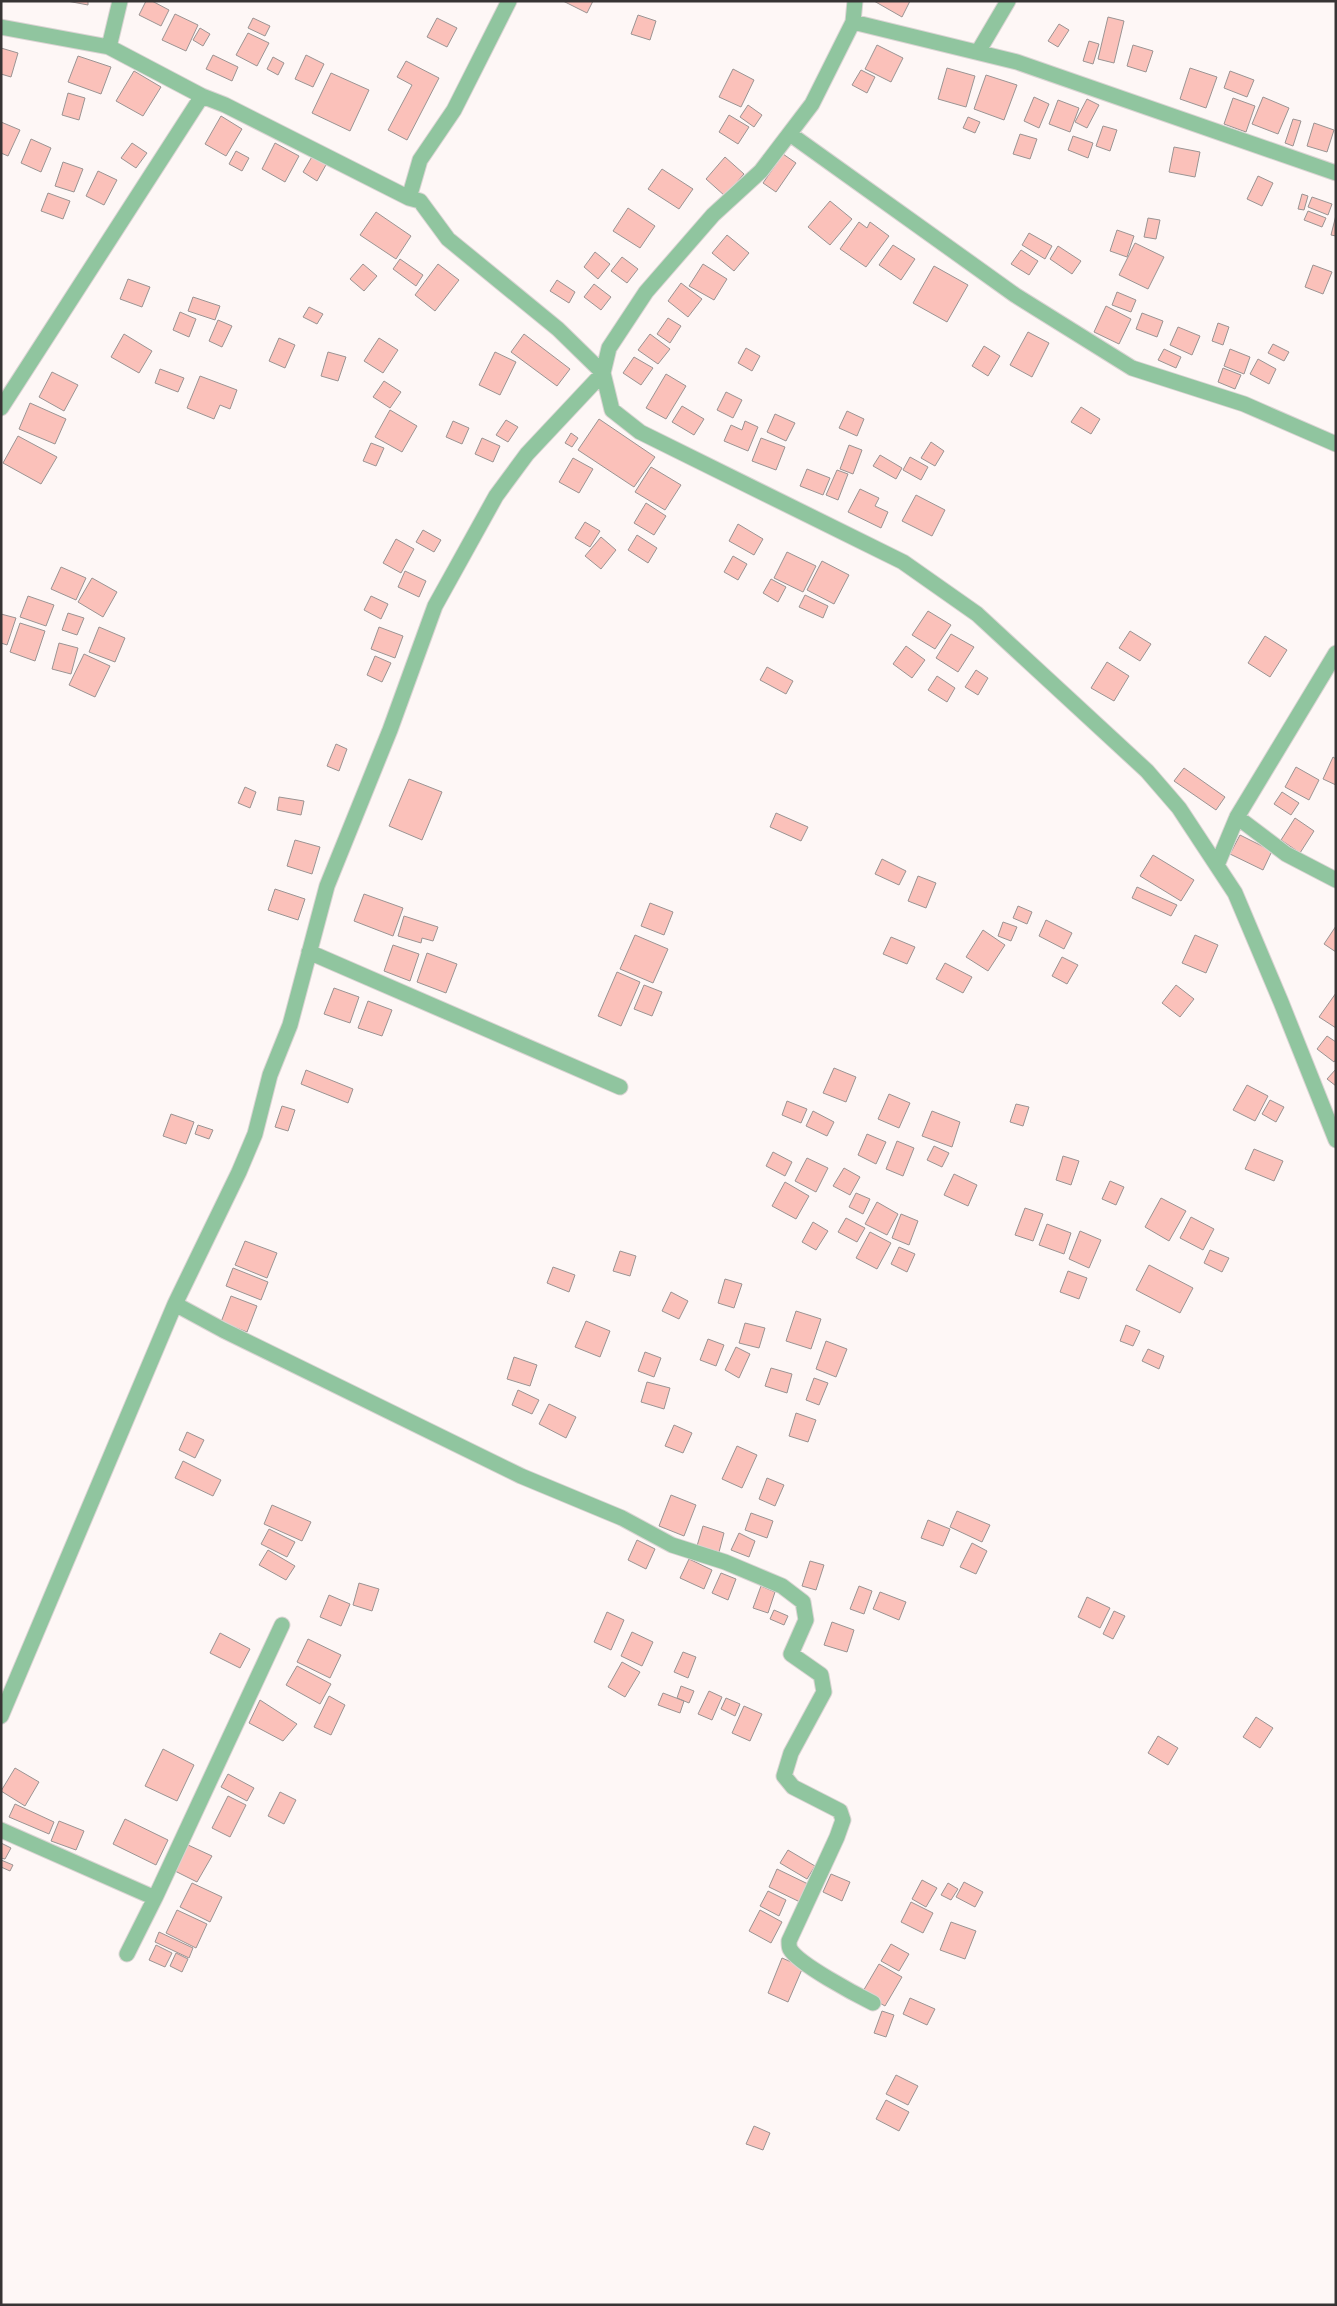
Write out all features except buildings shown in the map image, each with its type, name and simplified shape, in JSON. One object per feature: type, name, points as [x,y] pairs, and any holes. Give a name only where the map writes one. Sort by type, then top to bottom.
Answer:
[{"type":"street","points":[[109,47],[120,1]]},
{"type":"street","points":[[409,198],[420,160],[454,110],[509,1]]},
{"type":"street","points":[[855,1],[853,22],[812,104],[761,171],[712,215],[646,292],[609,348],[603,373],[612,410],[640,432],[903,562],[977,614],[1147,771],[1179,808],[1235,893],[1336,1140]]},
{"type":"street","points":[[978,52],[1008,1]]},
{"type":"street","points":[[853,22],[1017,62],[1336,173]]},
{"type":"street","points":[[1,27],[109,47],[202,96],[225,105],[409,198],[420,201],[448,239],[558,329],[603,373]]},
{"type":"street","points":[[1,408],[202,96]]},
{"type":"street","points":[[790,134],[1015,295],[1132,368],[1244,404],[1336,444]]},
{"type":"street","points":[[1,1716],[175,1304],[239,1172],[255,1134],[270,1075],[290,1025],[327,886],[390,730],[435,606],[496,496],[527,454],[603,373]]},
{"type":"street","points":[[1217,865],[1237,817],[1336,653]]},
{"type":"street","points":[[1237,817],[1286,854],[1336,880]]},
{"type":"street","points":[[309,952],[620,1087]]},
{"type":"street","points":[[175,1304],[223,1330],[521,1476],[622,1518],[672,1545],[725,1562],[782,1586],[804,1602],[806,1620],[791,1654],[821,1675],[824,1692],[792,1753],[784,1776],[793,1787],[840,1811],[842,1820],[833,1846],[789,1941],[790,1949],[802,1960],[852,1993],[873,2003]]},
{"type":"street","points":[[127,1954],[282,1625]]},
{"type":"street","points":[[1,1830],[155,1898]]}]
